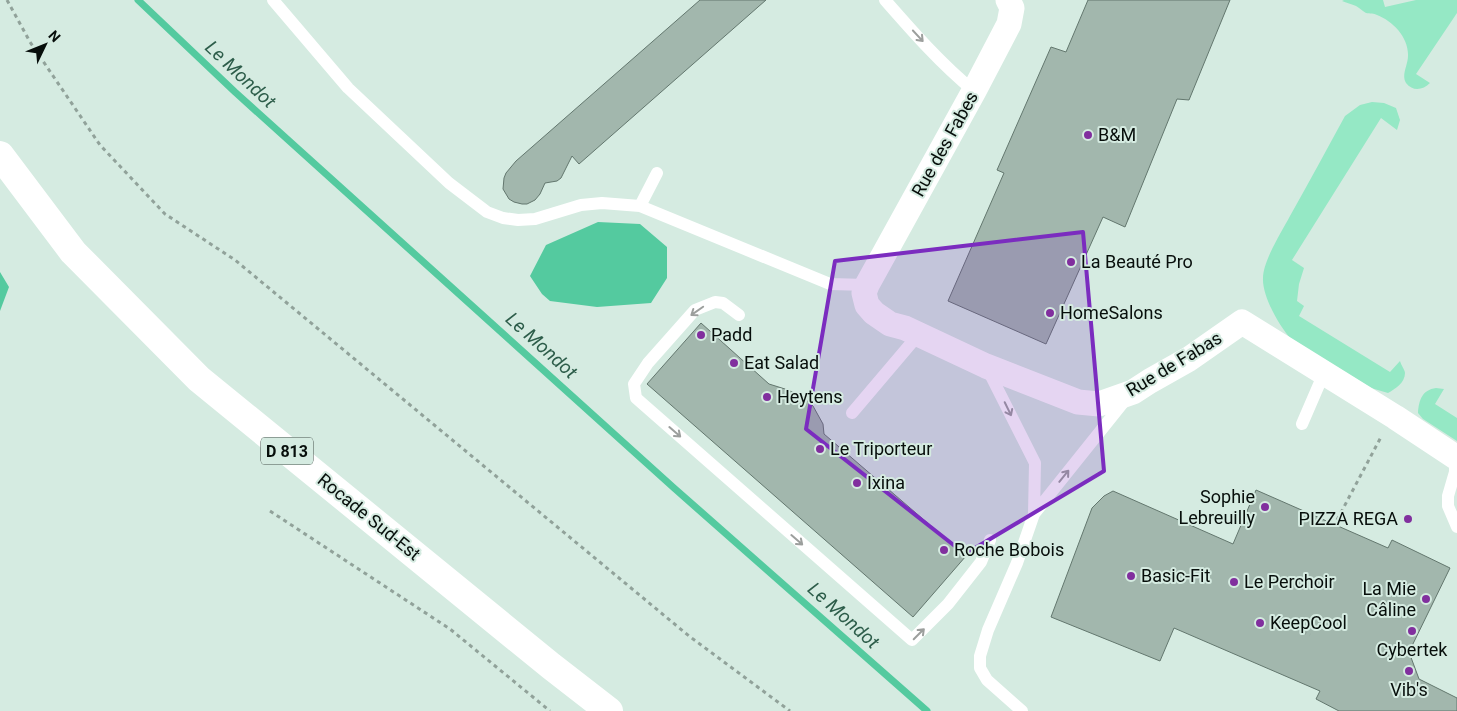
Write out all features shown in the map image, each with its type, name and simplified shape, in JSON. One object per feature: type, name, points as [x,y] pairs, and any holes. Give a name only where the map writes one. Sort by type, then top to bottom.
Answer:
[{"type":"main road","name":"Rocade Sud-Est","points":[[0,155],[73,252],[199,379],[551,666],[609,711]]},
{"type":"street","name":"Rue des Fabes","points":[[867,285],[1009,24],[1012,8],[1008,0]]},
{"type":"street","name":"Rue de Fabas","points":[[867,285],[864,294],[867,305],[874,313],[890,324],[905,328],[986,366],[1078,402],[1099,404],[1133,392],[1197,354],[1242,322],[1456,457]]},
{"type":"lane","points":[[273,0],[348,88],[449,183],[488,212],[518,220],[535,220],[581,206],[602,202],[640,206],[830,284],[867,285]]},
{"type":"lane","points":[[886,0],[954,75],[974,91]]},
{"type":"lane","points":[[640,206],[657,173]]},
{"type":"lane","points":[[739,315],[723,304],[715,302],[695,310],[648,363],[634,384],[636,398],[912,640],[948,604],[981,562],[990,540]]},
{"type":"lane","points":[[852,413],[919,334]]},
{"type":"lane","points":[[986,366],[1035,463],[1034,514],[1017,563],[988,630],[980,656],[980,668],[987,680],[1022,711]]},
{"type":"lane","points":[[1302,424],[1324,373]]},
{"type":"lane","points":[[1034,514],[1133,392]]},
{"type":"lane","points":[[1456,457],[1455,472],[1448,496],[1448,506],[1457,527]]},
{"type":"path","points":[[7,0],[30,42],[100,144],[165,214],[235,260],[689,636],[790,711]]},
{"type":"path","points":[[1337,520],[1385,430]]},
{"type":"path","points":[[270,511],[450,629],[550,711]]},
{"type":"path","points":[[1288,625],[1310,635]]},
{"type":"highlighted area","points":[[1083,232],[1104,471],[965,554],[806,429],[835,261]]},
{"type":"shaded area","points":[[1383,0],[1385,7],[1416,0],[1457,0],[1457,13],[1416,74],[1430,83],[1418,89],[1409,86],[1404,77],[1408,49],[1399,31],[1389,21],[1375,14],[1366,13],[1356,6],[1342,1]]},
{"type":"shaded area","points":[[1372,102],[1384,103],[1396,108],[1400,120],[1397,130],[1381,118],[1292,260],[1304,268],[1299,284],[1297,301],[1304,306],[1299,316],[1390,372],[1400,361],[1405,377],[1394,390],[1388,393],[1371,388],[1291,339],[1281,327],[1272,310],[1263,285],[1266,263],[1274,246],[1345,116],[1360,105]]},
{"type":"shaded area","points":[[598,222],[640,224],[667,247],[667,278],[651,303],[597,307],[550,301],[542,294],[530,276],[546,245]]},
{"type":"shaded area","points":[[0,272],[9,287],[0,311]]},
{"type":"shaded area","points":[[1436,388],[1444,389],[1435,404],[1457,418],[1457,441],[1423,419],[1418,413],[1419,404],[1424,393]]},
{"type":"building","points":[[700,0],[766,0],[579,164],[572,156],[561,178],[557,181],[545,183],[535,200],[522,204],[509,199],[503,189],[504,178],[516,161]]},
{"type":"building","name":"B&M","points":[[1088,0],[1230,0],[1189,100],[1177,99],[1125,227],[1103,217],[1046,344],[948,301],[1004,173],[997,170],[1051,47],[1066,52]]},
{"type":"building","points":[[701,323],[769,384],[802,396],[813,406],[823,424],[824,434],[966,556],[913,617],[647,384]]},
{"type":"building","points":[[1256,490],[1388,548],[1392,540],[1450,568],[1409,652],[1419,679],[1457,698],[1457,711],[1339,711],[1316,699],[1320,691],[1174,628],[1160,661],[1051,617],[1092,508],[1104,496],[1113,491],[1233,544]]},
{"type":"waterway","name":"Le Mondot","points":[[138,0],[235,92],[674,488],[927,711]]},
{"type":"place","name":"B&M","points":[[1088,135]]},
{"type":"place","name":"La Beauté Pro","points":[[1071,262]]},
{"type":"place","name":"HomeSalons","points":[[1050,313]]},
{"type":"place","name":"Padd","points":[[701,335]]},
{"type":"place","name":"Eat Salad","points":[[734,363]]},
{"type":"place","name":"Heytens","points":[[767,397]]},
{"type":"place","name":"Le Triporteur","points":[[820,449]]},
{"type":"place","name":"Ixina","points":[[857,483]]},
{"type":"place","name":"Sophie Lebreuilly","points":[[1265,507]]},
{"type":"place","name":"PIZZA REGA","points":[[1408,519]]},
{"type":"place","name":"Roche Bobois","points":[[944,550]]},
{"type":"place","name":"Basic-Fit","points":[[1131,576]]},
{"type":"place","name":"Le Perchoir","points":[[1234,582]]},
{"type":"place","name":"La Mie Câline","points":[[1426,599]]},
{"type":"place","name":"KeepCool","points":[[1260,623]]},
{"type":"place","name":"Cybertek","points":[[1412,631]]},
{"type":"place","name":"Vib's","points":[[1409,671]]}]
